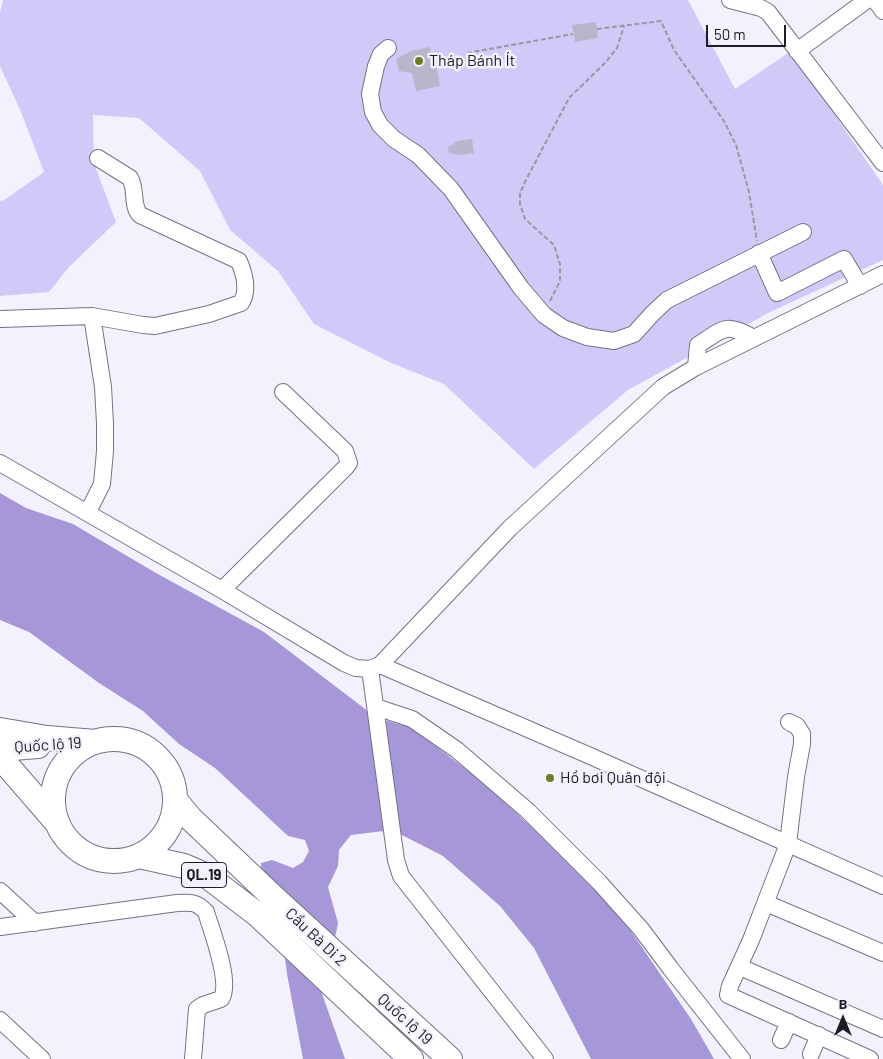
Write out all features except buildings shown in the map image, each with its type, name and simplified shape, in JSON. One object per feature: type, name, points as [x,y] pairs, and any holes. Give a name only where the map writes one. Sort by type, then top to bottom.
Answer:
[{"type":"highway","points":[[0,730],[47,738],[95,742],[114,739],[133,742],[151,750],[164,764],[169,773],[173,782],[176,801],[173,818],[166,833],[154,846],[139,856],[120,860],[101,859],[83,852],[68,840],[58,824],[53,808],[54,790],[58,774],[67,760],[80,749],[95,742]]},
{"type":"highway","name":"Quốc lộ 19","points":[[0,749],[95,742]]},
{"type":"highway","name":"Quốc lộ 19","points":[[0,757],[58,824]]},
{"type":"highway","points":[[0,779],[58,824]]},
{"type":"highway","name":"Cầu Bà Di 2","points":[[176,801],[196,823],[360,978]]},
{"type":"highway","name":"Cầu Bà Di 2","points":[[139,856],[184,866],[207,876],[258,915],[342,994]]},
{"type":"highway","name":"Quốc lộ 19","points":[[360,978],[450,1059]]},
{"type":"highway","name":"Quốc lộ 19","points":[[342,994],[411,1059]]},
{"type":"street","points":[[730,0],[761,8],[768,12],[883,163]]},
{"type":"street","points":[[797,51],[867,0]]},
{"type":"street","points":[[875,0],[883,11]]},
{"type":"street","points":[[388,48],[382,54],[376,66],[370,94],[373,112],[380,125],[394,139],[418,155],[451,189],[521,288],[541,311],[563,328],[587,337],[614,341],[634,334],[667,300],[803,232]]},
{"type":"street","points":[[0,318],[92,316],[155,326],[209,314],[240,303],[244,299],[243,270],[239,261],[140,215],[137,211],[133,183],[130,178],[98,158]]},
{"type":"street","points":[[758,253],[777,293],[844,259],[860,286]]},
{"type":"street","points":[[545,1059],[401,876],[396,860],[377,712],[375,667],[510,528],[663,387],[696,367],[883,274]]},
{"type":"street","points":[[88,512],[102,484],[105,451],[103,388],[92,316]]},
{"type":"street","points":[[222,590],[348,463],[345,451],[283,392]]},
{"type":"street","points":[[0,463],[88,512],[344,663],[356,668],[375,667],[883,886]]},
{"type":"street","points":[[377,712],[412,719],[457,750],[528,811],[599,882],[641,929],[742,1059]]},
{"type":"street","points":[[789,722],[797,726],[802,734],[802,744],[788,844],[766,903],[728,993],[729,996],[819,1035],[846,1054],[870,1059]]},
{"type":"street","points":[[0,891],[35,923]]},
{"type":"street","points":[[0,928],[177,903],[193,902],[199,905],[206,912],[224,975],[225,989],[221,999],[197,1009],[193,1059]]},
{"type":"street","points":[[766,903],[883,953]]},
{"type":"street","points":[[740,967],[883,1029]]},
{"type":"street","points":[[0,1020],[42,1059]]},
{"type":"street","points":[[781,1040],[788,1022]]},
{"type":"street","points":[[811,1054],[819,1035]]},
{"type":"path","points":[[597,30],[661,21],[674,50],[724,121],[736,146],[749,192],[758,253]]},
{"type":"path","points":[[541,311],[550,301],[560,281],[560,264],[554,245],[525,219],[520,204],[520,193],[569,98],[606,62],[617,48],[624,26]]},
{"type":"path","points":[[467,54],[573,34]]},
{"type":"shaded area","points":[[3,0],[688,0],[735,89],[791,51],[883,185],[883,260],[770,312],[628,390],[534,469],[444,384],[391,363],[314,324],[278,271],[230,230],[200,171],[139,118],[93,115],[94,163],[116,222],[69,267],[49,292],[0,296],[0,201],[44,172],[21,112],[0,66],[0,13]]},
{"type":"shaded area","points":[[0,493],[26,508],[73,524],[156,573],[264,632],[377,718],[410,727],[478,778],[547,841],[620,915],[691,1019],[714,1059],[591,1059],[534,948],[500,906],[443,856],[392,830],[351,835],[339,850],[338,866],[328,887],[338,923],[335,938],[338,963],[323,961],[314,971],[345,1059],[303,1059],[287,974],[281,927],[283,909],[261,871],[261,863],[272,860],[293,868],[303,862],[309,851],[305,840],[288,836],[215,768],[179,744],[143,711],[99,683],[29,632],[0,620]]},
{"type":"place","name":"Tháp Bánh Ít","points":[[419,61]]},
{"type":"place","name":"Hồ bơi Quân đội","points":[[550,778]]}]
